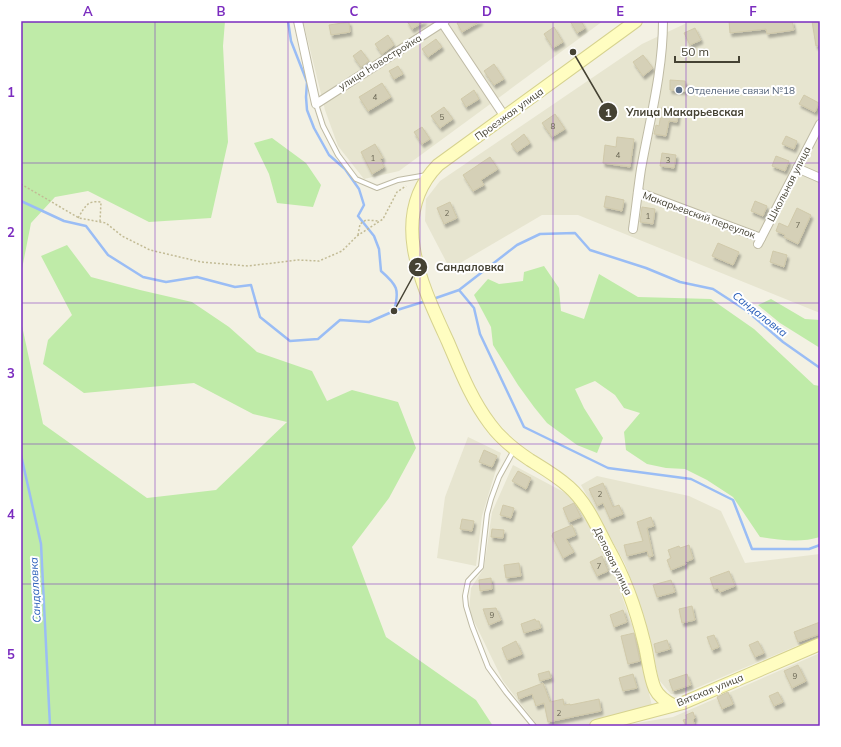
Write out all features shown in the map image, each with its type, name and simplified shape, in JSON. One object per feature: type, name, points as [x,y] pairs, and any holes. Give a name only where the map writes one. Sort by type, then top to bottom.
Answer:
[{"type":"street","points":[[298,21],[316,104]]},
{"type":"street","name":"Проезжая улица","points":[[437,318],[416,263],[412,228],[413,214],[417,199],[429,175],[438,165],[636,21]]},
{"type":"street","points":[[633,229],[641,170],[662,54],[663,21]]},
{"type":"street","points":[[443,22],[505,117]]},
{"type":"street","name":"улица Новостройка","points":[[316,104],[443,22]]},
{"type":"street","name":"Школьная улица","points":[[759,241],[820,124]]},
{"type":"street","points":[[797,168],[820,178]]},
{"type":"street","name":"Макарьевский переулок","points":[[638,192],[759,241]]},
{"type":"street","name":"Деловая улица","points":[[437,318],[465,382],[490,424],[514,449],[568,486],[578,495],[587,509],[624,578],[638,617],[654,685],[659,696],[673,705]]},
{"type":"street","name":"Вятская улица","points":[[596,726],[683,703],[820,644]]},
{"type":"lane","points":[[316,104],[323,126],[338,155],[356,179],[377,188],[398,180],[429,175]]},
{"type":"lane","points":[[514,449],[499,477],[491,499],[487,514],[481,567],[468,581],[464,596],[472,626],[488,667],[534,726]]},
{"type":"path","points":[[21,184],[78,218],[106,223],[122,236],[150,250],[201,262],[248,266],[298,260],[319,261],[342,251],[358,235],[383,219],[397,192],[410,182]]},
{"type":"path","points":[[78,218],[88,204],[94,201],[101,202],[100,222]]},
{"type":"path","points":[[358,235],[360,224],[366,220],[379,221]]},
{"type":"shaded area","points":[[303,21],[603,21],[399,171],[364,179],[338,146],[325,110]]},
{"type":"shaded area","points":[[691,21],[820,21],[820,313],[578,215],[542,215],[450,269],[425,221],[426,199],[440,181],[642,44]]},
{"type":"shaded area","points":[[468,437],[501,453],[482,516],[476,566],[437,558],[445,497]]},
{"type":"shaded area","points":[[513,465],[573,497],[610,563],[634,630],[653,710],[585,726],[538,726],[503,681],[469,611],[471,588],[484,568],[492,512]]},
{"type":"shaded area","points":[[597,476],[689,496],[721,511],[745,563],[820,554],[820,636],[682,694],[671,694],[659,680],[644,616],[625,564],[581,485]]},
{"type":"shaded area","points":[[820,653],[820,726],[619,726],[673,717]]},
{"type":"green space","points":[[21,21],[225,21],[223,46],[228,142],[211,218],[149,222],[88,191],[55,197],[31,223],[21,274]]},
{"type":"green space","points":[[272,138],[306,163],[321,185],[313,207],[277,203],[269,174],[254,143]]},
{"type":"green space","points":[[67,245],[91,277],[192,302],[229,327],[257,352],[312,371],[327,401],[352,390],[398,402],[416,448],[389,498],[352,547],[386,637],[476,700],[493,726],[21,726],[21,321],[43,424],[147,498],[216,490],[287,422],[253,414],[194,383],[84,393],[43,364],[48,340],[72,315],[41,256]]},
{"type":"green space","points":[[544,266],[559,288],[561,311],[584,319],[599,274],[638,297],[711,299],[754,329],[814,385],[820,386],[820,537],[805,540],[783,540],[760,537],[733,497],[707,480],[685,469],[666,468],[647,464],[626,450],[624,432],[640,413],[624,408],[615,395],[595,381],[575,389],[584,408],[603,438],[597,453],[577,445],[547,423],[518,385],[493,345],[491,327],[474,295],[488,279],[499,284],[523,281],[524,272]]},
{"type":"green space","points":[[771,299],[805,319],[820,320],[820,348],[780,323],[758,305]]},
{"type":"building","points":[[407,21],[425,21],[412,29]]},
{"type":"building","points":[[461,21],[481,21],[462,32],[457,23]]},
{"type":"building","points":[[570,21],[581,21],[585,28],[577,33]]},
{"type":"building","points":[[729,21],[792,21],[794,30],[767,34],[766,29],[730,33]]},
{"type":"building","points":[[812,21],[820,21],[820,45],[816,46]]},
{"type":"building","points":[[349,22],[350,32],[331,35],[329,25]]},
{"type":"building","points":[[554,27],[563,42],[553,48],[544,34]]},
{"type":"building","points":[[695,28],[701,40],[690,45],[684,33]]},
{"type":"building","points":[[388,35],[394,45],[382,54],[375,44]]},
{"type":"building","points":[[436,39],[442,47],[428,57],[422,49]]},
{"type":"building","points":[[361,50],[369,61],[361,67],[353,56]]},
{"type":"building","points":[[643,55],[653,68],[643,76],[633,62]]},
{"type":"building","points":[[494,64],[504,79],[494,85],[484,71]]},
{"type":"building","points":[[398,66],[403,74],[394,79],[389,71]]},
{"type":"building","points":[[670,80],[685,81],[685,91],[670,90]]},
{"type":"building","points":[[382,83],[391,97],[368,111],[359,97]]},
{"type":"building","points":[[474,90],[479,99],[466,107],[461,99]]},
{"type":"building","points":[[804,95],[819,103],[815,112],[799,104]]},
{"type":"building","points":[[444,107],[453,119],[440,128],[431,116]]},
{"type":"building","points":[[662,107],[679,109],[677,122],[669,121],[666,136],[654,134],[656,125],[659,126]]},
{"type":"building","points":[[555,114],[565,129],[552,137],[542,123]]},
{"type":"building","points":[[422,127],[430,139],[422,144],[414,132]]},
{"type":"building","points":[[524,134],[530,143],[517,152],[511,144]]},
{"type":"building","points":[[786,136],[797,141],[794,149],[782,144]]},
{"type":"building","points":[[617,137],[634,139],[630,167],[603,163],[605,145],[616,147]]},
{"type":"building","points":[[375,144],[383,158],[380,159],[384,167],[372,174],[361,152]]},
{"type":"building","points":[[662,153],[676,155],[674,168],[660,166]]},
{"type":"building","points":[[776,156],[789,161],[785,171],[772,166]]},
{"type":"building","points":[[490,157],[498,169],[481,180],[484,185],[473,191],[463,175]]},
{"type":"building","points":[[606,196],[624,200],[622,211],[604,207]]},
{"type":"building","points":[[755,201],[767,206],[763,216],[751,211]]},
{"type":"building","points":[[450,202],[457,218],[444,224],[437,208]]},
{"type":"building","points":[[642,207],[655,209],[653,224],[640,222]]},
{"type":"building","points":[[797,208],[811,215],[798,244],[776,231],[779,223],[788,227]]},
{"type":"building","points":[[718,243],[739,252],[733,265],[712,256]]},
{"type":"building","points":[[773,251],[787,255],[784,267],[770,262]]},
{"type":"building","points":[[484,450],[497,456],[492,467],[479,462]]},
{"type":"building","points":[[518,471],[531,478],[526,489],[512,481]]},
{"type":"building","points":[[603,483],[613,507],[619,505],[623,514],[610,519],[603,503],[597,506],[589,489]]},
{"type":"building","points":[[574,503],[581,517],[569,522],[563,508]]},
{"type":"building","points":[[503,505],[514,508],[511,518],[500,515]]},
{"type":"building","points":[[651,517],[654,526],[647,528],[653,556],[649,557],[647,551],[627,556],[624,545],[643,541],[637,522]]},
{"type":"building","points":[[462,519],[474,521],[472,531],[460,529]]},
{"type":"building","points":[[572,525],[576,535],[566,539],[574,552],[563,558],[552,536],[553,533]]},
{"type":"building","points":[[492,529],[504,530],[503,538],[491,537]]},
{"type":"building","points":[[689,545],[693,559],[685,562],[686,564],[671,570],[667,560],[671,558],[668,550],[679,546],[680,548]]},
{"type":"building","points":[[602,556],[608,571],[597,576],[590,562]]},
{"type":"building","points":[[519,563],[521,576],[506,578],[504,565]]},
{"type":"building","points":[[729,571],[735,586],[720,592],[718,588],[714,589],[710,578]]},
{"type":"building","points":[[491,578],[492,589],[480,591],[479,580]]},
{"type":"building","points":[[671,580],[675,592],[657,597],[653,585]]},
{"type":"building","points":[[692,606],[695,620],[682,623],[679,609]]},
{"type":"building","points":[[496,608],[501,620],[489,625],[483,609]]},
{"type":"building","points":[[623,610],[627,622],[614,627],[610,615]]},
{"type":"building","points":[[535,619],[536,621],[539,621],[541,628],[524,633],[521,624]]},
{"type":"building","points":[[820,622],[820,634],[798,642],[794,632]]},
{"type":"building","points":[[634,633],[640,661],[628,664],[621,636]]},
{"type":"building","points":[[714,635],[719,647],[712,650],[707,637]]},
{"type":"building","points":[[667,640],[670,649],[656,653],[654,644]]},
{"type":"building","points":[[516,641],[522,654],[507,660],[502,648]]},
{"type":"building","points":[[758,641],[764,653],[755,657],[749,645]]},
{"type":"building","points":[[798,665],[806,681],[792,688],[784,671]]},
{"type":"building","points":[[549,671],[551,678],[540,681],[538,674]]},
{"type":"building","points":[[633,674],[637,688],[623,691],[619,678]]},
{"type":"building","points":[[687,674],[691,685],[673,691],[669,680]]},
{"type":"building","points":[[543,683],[550,702],[563,699],[564,705],[570,705],[599,699],[601,711],[548,722],[544,703],[536,706],[532,694],[519,699],[517,693]]},
{"type":"building","points":[[728,692],[733,704],[722,709],[717,697]]},
{"type":"building","points":[[778,692],[783,702],[774,706],[769,696]]},
{"type":"building","points":[[693,712],[695,726],[686,726],[683,720],[687,719],[686,715]]},
{"type":"waterway","points":[[288,21],[291,41],[307,82],[307,110],[314,128],[329,155],[345,169],[359,189],[364,205],[358,216],[374,236],[379,249],[381,271],[391,280],[396,288],[397,297],[394,311]]},
{"type":"waterway","name":"Сандаловка","points":[[21,201],[64,221],[86,226],[108,255],[143,277],[166,282],[197,277],[235,287],[251,285],[260,317],[290,341],[318,339],[340,320],[369,322],[394,311],[426,301]]},
{"type":"waterway","name":"Сандаловка","points":[[433,299],[459,290],[517,245],[540,234],[575,233],[590,250],[646,268],[680,282],[713,289],[747,311],[783,342],[820,368]]},
{"type":"waterway","points":[[459,290],[474,308],[480,334],[524,427],[608,468],[691,479],[733,500],[752,549],[809,549],[820,545]]},
{"type":"waterway","name":"Сандаловка","points":[[21,455],[41,544],[50,726]]},
{"type":"place","name":"Улица Макарьевская","points":[[573,52]]},
{"type":"place","name":"Отделение связи №18","points":[[679,90]]},
{"type":"place","name":"Сандаловка","points":[[394,311]]}]
